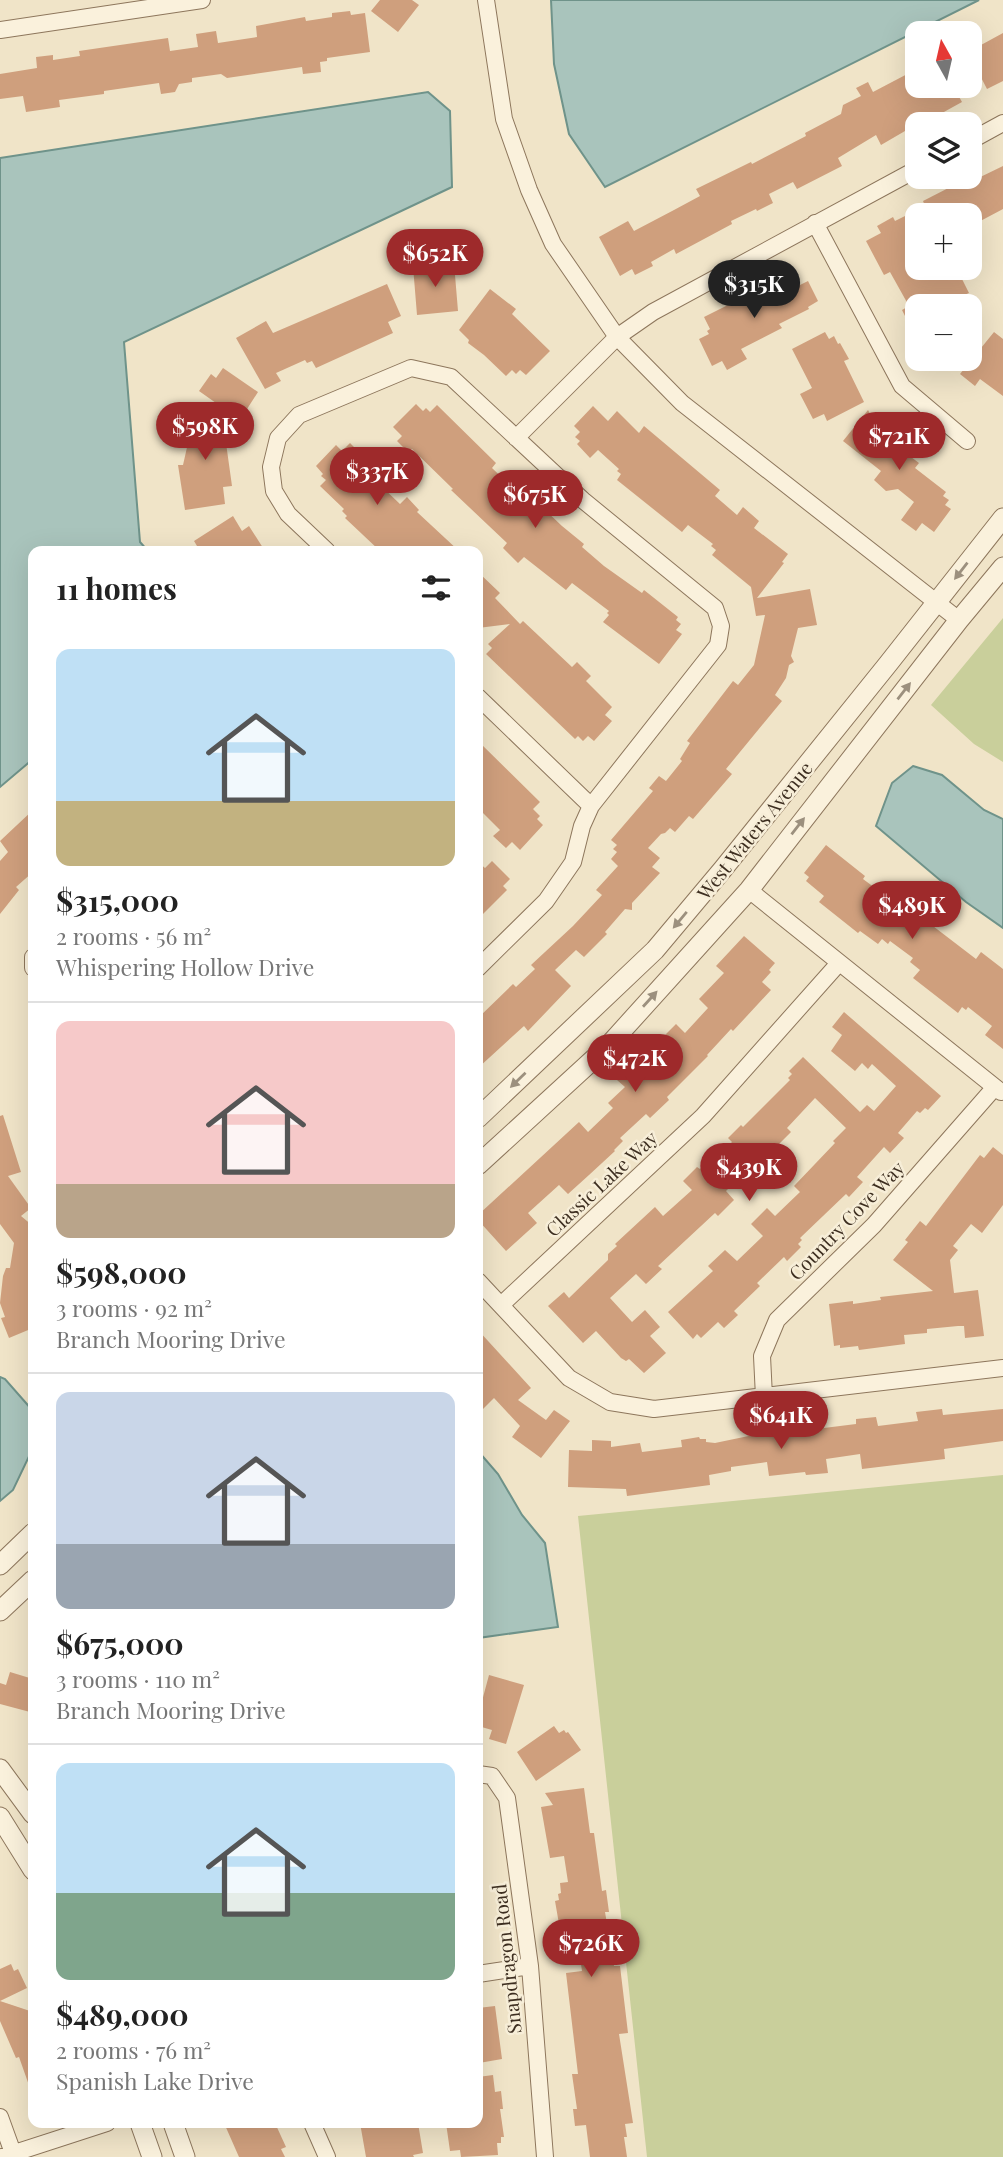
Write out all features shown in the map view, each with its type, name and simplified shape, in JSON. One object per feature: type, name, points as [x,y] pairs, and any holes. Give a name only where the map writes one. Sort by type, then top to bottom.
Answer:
[{"type":"street","points":[[0,30],[202,0]]},
{"type":"street","points":[[486,0],[504,119],[529,190],[553,244],[617,337],[682,403],[959,620]]},
{"type":"street","points":[[982,134],[1003,123]]},
{"type":"street","points":[[516,438],[617,337],[653,312],[905,175]]},
{"type":"street","points":[[816,223],[902,386],[967,441]]},
{"type":"street","points":[[322,546],[288,514],[274,491],[271,467],[278,438],[299,415],[411,368],[451,377],[584,501],[715,608],[721,626],[718,645],[591,806],[582,825],[573,862],[547,901],[483,962]]},
{"type":"street","name":"West Waters Avenue","points":[[483,1113],[655,950],[732,858],[1003,518]]},
{"type":"street","name":"West Waters Avenue","points":[[483,1160],[609,1045],[749,890],[1003,567]]},
{"type":"street","points":[[483,702],[591,806]]},
{"type":"street","points":[[749,890],[999,1090]]},
{"type":"street","name":"Classic Lake Way","points":[[501,1306],[703,1116],[839,963]]},
{"type":"street","name":"Country Cove Way","points":[[764,1397],[762,1356],[777,1320],[874,1225],[999,1090]]},
{"type":"street","points":[[483,1286],[569,1378],[610,1402],[654,1409],[1003,1368]]},
{"type":"street","points":[[0,1565],[28,1538]]},
{"type":"street","points":[[0,1611],[28,1585]]},
{"type":"street","points":[[0,1769],[28,1807]]},
{"type":"street","name":"Snapdragon Road","points":[[483,1775],[492,1776],[507,1798],[530,1966],[545,2157]]},
{"type":"street","points":[[0,1816],[28,1862]]},
{"type":"street","points":[[483,1972],[530,1966]]},
{"type":"street","points":[[0,2117],[7,2155],[91,2128]]},
{"type":"street","points":[[142,2128],[152,2157]]},
{"type":"street","points":[[175,2128],[185,2157]]},
{"type":"street","points":[[314,2128],[327,2157]]},
{"type":"green space","points":[[1003,618],[1003,762],[974,744],[931,705]]},
{"type":"green space","points":[[1003,1475],[1003,2157],[647,2157],[578,1516]]},
{"type":"water","points":[[551,0],[979,0],[937,21],[905,21],[905,37],[605,187],[569,134],[554,64]]},
{"type":"water","points":[[428,92],[450,111],[452,187],[124,342],[140,542],[144,546],[28,546],[28,763],[0,787],[0,158]]},
{"type":"water","points":[[913,766],[942,775],[984,810],[1003,819],[1003,928],[966,902],[876,826],[892,783]]},
{"type":"water","points":[[0,1377],[5,1379],[28,1405],[28,1458],[13,1490],[0,1501]]},
{"type":"water","points":[[483,1457],[498,1474],[522,1515],[545,1543],[558,1627],[483,1637]]},
{"type":"building","points":[[380,0],[412,0],[419,5],[398,32],[371,11]]},
{"type":"building","points":[[350,11],[351,15],[365,13],[370,52],[327,58],[327,61],[320,62],[321,72],[303,74],[302,67],[227,78],[221,74],[192,78],[192,82],[179,84],[175,92],[161,94],[159,83],[59,100],[60,107],[26,112],[23,96],[0,99],[0,74],[37,68],[36,57],[53,55],[53,60],[80,56],[79,51],[168,38],[170,51],[198,47],[196,34],[216,31],[218,43],[257,37],[256,26],[305,17],[306,21],[332,17],[332,13]]},
{"type":"building","points":[[1003,33],[1003,81],[987,89],[982,79],[982,44]]},
{"type":"building","points":[[905,75],[905,98],[960,98],[962,102],[944,112],[905,112],[905,131],[881,145],[876,135],[838,158],[842,166],[797,189],[793,182],[769,194],[773,203],[731,221],[732,224],[676,254],[674,249],[651,262],[653,266],[635,275],[632,269],[620,276],[599,237],[628,221],[634,231],[700,196],[696,189],[806,136],[805,133],[841,114],[843,105],[861,96],[856,88],[868,82],[873,92]]},
{"type":"building","points":[[1003,166],[1003,209],[982,220],[982,203],[924,203],[923,201],[946,189],[982,189],[982,176]]},
{"type":"building","points":[[905,216],[905,280],[962,280],[969,293],[905,294],[905,299],[890,272],[884,275],[866,241],[881,233],[877,226],[893,217],[895,221]]},
{"type":"building","points":[[454,263],[458,311],[417,315],[413,266]]},
{"type":"building","points":[[788,273],[790,277],[795,275],[800,285],[808,281],[818,301],[808,307],[809,309],[779,324],[782,328],[741,349],[747,359],[727,370],[722,361],[712,366],[699,339],[709,334],[707,331],[710,329],[704,317],[746,296],[749,303],[774,291],[771,282]]},
{"type":"building","points":[[387,284],[401,316],[388,322],[393,333],[316,368],[312,361],[307,363],[305,360],[276,373],[281,381],[265,389],[236,338],[266,321],[273,333]]},
{"type":"building","points":[[490,289],[516,309],[512,314],[550,351],[526,375],[520,370],[516,374],[512,370],[506,376],[468,343],[469,340],[459,330]]},
{"type":"building","points":[[825,332],[829,339],[834,336],[849,359],[844,361],[864,402],[827,421],[824,414],[813,419],[800,394],[812,388],[792,349]]},
{"type":"building","points":[[994,332],[1003,339],[1003,396],[980,379],[975,386],[960,374],[962,371],[982,371],[982,347]]},
{"type":"building","points":[[223,368],[258,392],[240,420],[199,391],[211,374],[216,378]]},
{"type":"building","points":[[416,404],[423,411],[426,408],[430,412],[437,405],[496,463],[492,468],[513,488],[519,491],[522,488],[584,544],[582,547],[604,566],[642,593],[644,590],[678,617],[676,620],[681,624],[676,630],[682,634],[659,664],[603,622],[609,611],[572,583],[566,590],[524,557],[518,563],[503,548],[507,543],[412,449],[408,452],[397,441],[402,436],[393,427]]},
{"type":"building","points":[[593,406],[608,421],[617,411],[639,433],[644,426],[720,490],[715,496],[737,515],[743,507],[759,521],[754,528],[788,554],[757,598],[810,589],[817,625],[798,628],[791,656],[794,662],[789,665],[786,678],[775,695],[782,701],[726,769],[732,774],[693,819],[689,816],[675,832],[670,828],[648,848],[660,858],[652,867],[660,873],[632,903],[632,910],[625,909],[605,932],[607,934],[584,957],[576,950],[555,970],[571,986],[528,1031],[524,1026],[483,1063],[483,1013],[513,984],[516,987],[535,969],[531,965],[602,895],[596,890],[618,866],[611,859],[617,852],[613,849],[617,845],[611,840],[653,791],[649,788],[659,776],[666,781],[682,761],[680,759],[690,743],[687,741],[733,681],[738,685],[754,665],[765,615],[756,616],[751,587],[712,555],[716,550],[711,546],[713,544],[688,525],[682,532],[617,480],[621,474],[617,471],[619,469],[598,450],[590,458],[577,444],[580,441],[575,437],[580,432],[574,426]]},
{"type":"building","points":[[868,410],[875,423],[882,416],[896,427],[890,436],[913,454],[911,457],[919,463],[915,468],[946,492],[943,496],[949,500],[945,505],[951,509],[934,532],[922,523],[916,531],[901,520],[914,502],[898,489],[886,491],[874,480],[881,471],[843,441]]},
{"type":"building","points":[[184,416],[238,428],[234,445],[226,443],[232,486],[223,487],[225,504],[185,510],[178,465],[183,465],[188,443],[178,441]]},
{"type":"building","points":[[350,443],[365,458],[359,465],[400,504],[407,497],[419,510],[417,512],[454,546],[375,546],[345,518],[347,516],[342,511],[344,509],[320,486],[326,480],[316,466],[336,445],[342,451]]},
{"type":"building","points":[[233,516],[242,531],[249,526],[262,546],[197,546],[194,541]]},
{"type":"building","points":[[483,577],[500,593],[495,598],[520,624],[523,621],[572,667],[577,662],[591,676],[586,681],[612,707],[605,715],[612,721],[594,741],[588,736],[583,741],[578,736],[575,739],[486,654],[492,648],[488,644],[510,624],[483,627]]},
{"type":"building","points":[[483,746],[540,802],[533,809],[540,816],[537,819],[543,825],[520,850],[512,842],[506,848],[493,836],[500,830],[483,813]]},
{"type":"building","points":[[28,815],[28,876],[16,887],[19,890],[0,914],[0,861],[8,852],[0,841]]},
{"type":"building","points":[[826,845],[865,876],[863,879],[926,926],[929,923],[976,959],[981,952],[1003,969],[1003,1049],[985,1035],[992,1026],[968,1007],[966,1010],[962,1007],[958,1013],[913,978],[920,970],[910,962],[913,958],[890,941],[888,944],[882,939],[878,944],[860,931],[858,933],[819,902],[824,896],[806,881],[809,877],[804,873]]},
{"type":"building","points":[[492,861],[510,879],[503,886],[507,890],[483,914],[483,866],[485,868]]},
{"type":"building","points":[[744,936],[775,963],[762,982],[771,990],[667,1097],[669,1100],[650,1118],[646,1114],[620,1138],[623,1141],[615,1151],[589,1175],[568,1194],[559,1185],[528,1213],[537,1223],[506,1251],[483,1226],[483,1210],[579,1122],[588,1132],[613,1108],[608,1103],[625,1087],[617,1080],[662,1035],[663,1037],[676,1024],[685,1033],[708,1008],[699,999],[724,973],[716,966]]},
{"type":"building","points":[[844,1012],[941,1096],[928,1110],[925,1108],[920,1113],[917,1111],[898,1133],[904,1138],[890,1153],[884,1147],[857,1177],[863,1182],[849,1197],[846,1194],[800,1238],[802,1240],[798,1244],[801,1247],[787,1261],[784,1257],[757,1283],[760,1286],[734,1311],[738,1315],[724,1328],[718,1322],[701,1338],[697,1334],[693,1339],[668,1312],[713,1271],[708,1266],[725,1250],[737,1261],[763,1236],[751,1224],[767,1208],[775,1216],[800,1192],[794,1186],[846,1128],[815,1098],[787,1128],[791,1132],[777,1146],[779,1148],[759,1168],[754,1163],[726,1191],[734,1200],[718,1216],[715,1213],[658,1266],[662,1269],[646,1284],[636,1274],[610,1298],[632,1322],[645,1310],[660,1327],[650,1336],[666,1353],[644,1373],[629,1359],[626,1361],[621,1358],[596,1331],[583,1343],[548,1306],[564,1292],[569,1298],[608,1260],[608,1254],[617,1246],[615,1244],[655,1207],[663,1216],[692,1190],[683,1181],[697,1167],[707,1167],[732,1142],[728,1138],[741,1125],[743,1127],[790,1080],[788,1078],[792,1074],[789,1071],[803,1057],[860,1112],[867,1105],[874,1111],[896,1086],[872,1064],[868,1069],[862,1063],[855,1071],[831,1051],[842,1035],[832,1027]]},
{"type":"building","points":[[3,1115],[21,1172],[8,1176],[28,1204],[28,1210],[21,1216],[28,1222],[28,1330],[9,1338],[1,1318],[5,1317],[0,1303],[3,1276],[6,1268],[10,1268],[14,1243],[0,1224],[0,1116]]},
{"type":"building","points":[[993,1147],[1003,1155],[1003,1205],[982,1233],[971,1224],[953,1246],[958,1250],[950,1260],[954,1293],[978,1290],[984,1336],[965,1338],[964,1326],[958,1326],[927,1329],[927,1333],[904,1335],[905,1344],[859,1350],[858,1346],[834,1346],[829,1304],[853,1301],[853,1304],[881,1300],[880,1297],[933,1291],[893,1260],[920,1221],[926,1226],[980,1155],[984,1158]]},
{"type":"building","points":[[483,1335],[531,1388],[518,1400],[546,1420],[554,1410],[570,1421],[541,1458],[512,1437],[520,1426],[494,1398],[483,1409]]},
{"type":"building","points":[[942,1409],[943,1415],[1003,1409],[1003,1441],[944,1449],[945,1459],[862,1469],[860,1454],[826,1459],[828,1473],[806,1475],[805,1472],[769,1476],[767,1462],[731,1467],[731,1471],[709,1475],[710,1485],[627,1496],[626,1489],[568,1487],[569,1450],[592,1451],[592,1440],[611,1441],[611,1447],[640,1443],[642,1452],[682,1447],[681,1440],[699,1437],[706,1439],[706,1442],[715,1443],[763,1433],[762,1430],[818,1423],[819,1427],[824,1428],[856,1424],[856,1419],[876,1417],[878,1426],[918,1421],[916,1412]]},
{"type":"building","points":[[10,1672],[28,1677],[28,1711],[0,1704],[0,1683],[6,1685]]},
{"type":"building","points":[[489,1675],[524,1685],[506,1744],[489,1739],[492,1730],[483,1727],[483,1697]]},
{"type":"building","points":[[554,1726],[559,1733],[564,1730],[568,1732],[581,1750],[536,1781],[517,1752]]},
{"type":"building","points":[[584,1788],[590,1833],[594,1833],[602,1891],[606,1890],[609,1912],[605,1912],[614,1966],[620,1966],[628,2033],[619,2034],[633,2123],[625,2124],[627,2157],[590,2157],[586,2125],[575,2126],[573,2109],[577,2109],[572,2074],[578,2074],[566,1973],[582,1971],[578,1944],[563,1947],[555,1901],[559,1900],[558,1894],[561,1893],[560,1883],[568,1882],[564,1856],[550,1858],[541,1807],[553,1805],[545,1793]]},
{"type":"building","points":[[11,1964],[14,1971],[18,1969],[27,1988],[0,2001],[0,1969]]},
{"type":"building","points":[[0,2001],[28,2010],[28,2082],[19,2057],[16,2058],[0,2021]]},
{"type":"building","points":[[495,2006],[502,2059],[483,2062],[483,2007]]},
{"type":"building","points":[[493,2075],[495,2092],[501,2091],[503,2109],[500,2109],[504,2137],[501,2137],[501,2143],[497,2143],[498,2155],[461,2157],[460,2150],[450,2151],[447,2128],[483,2128],[483,2076]]},
{"type":"building","points":[[226,2128],[277,2128],[286,2147],[281,2149],[285,2157],[239,2157]]},
{"type":"building","points":[[361,2128],[419,2128],[423,2153],[413,2155],[414,2157],[366,2157]]}]
